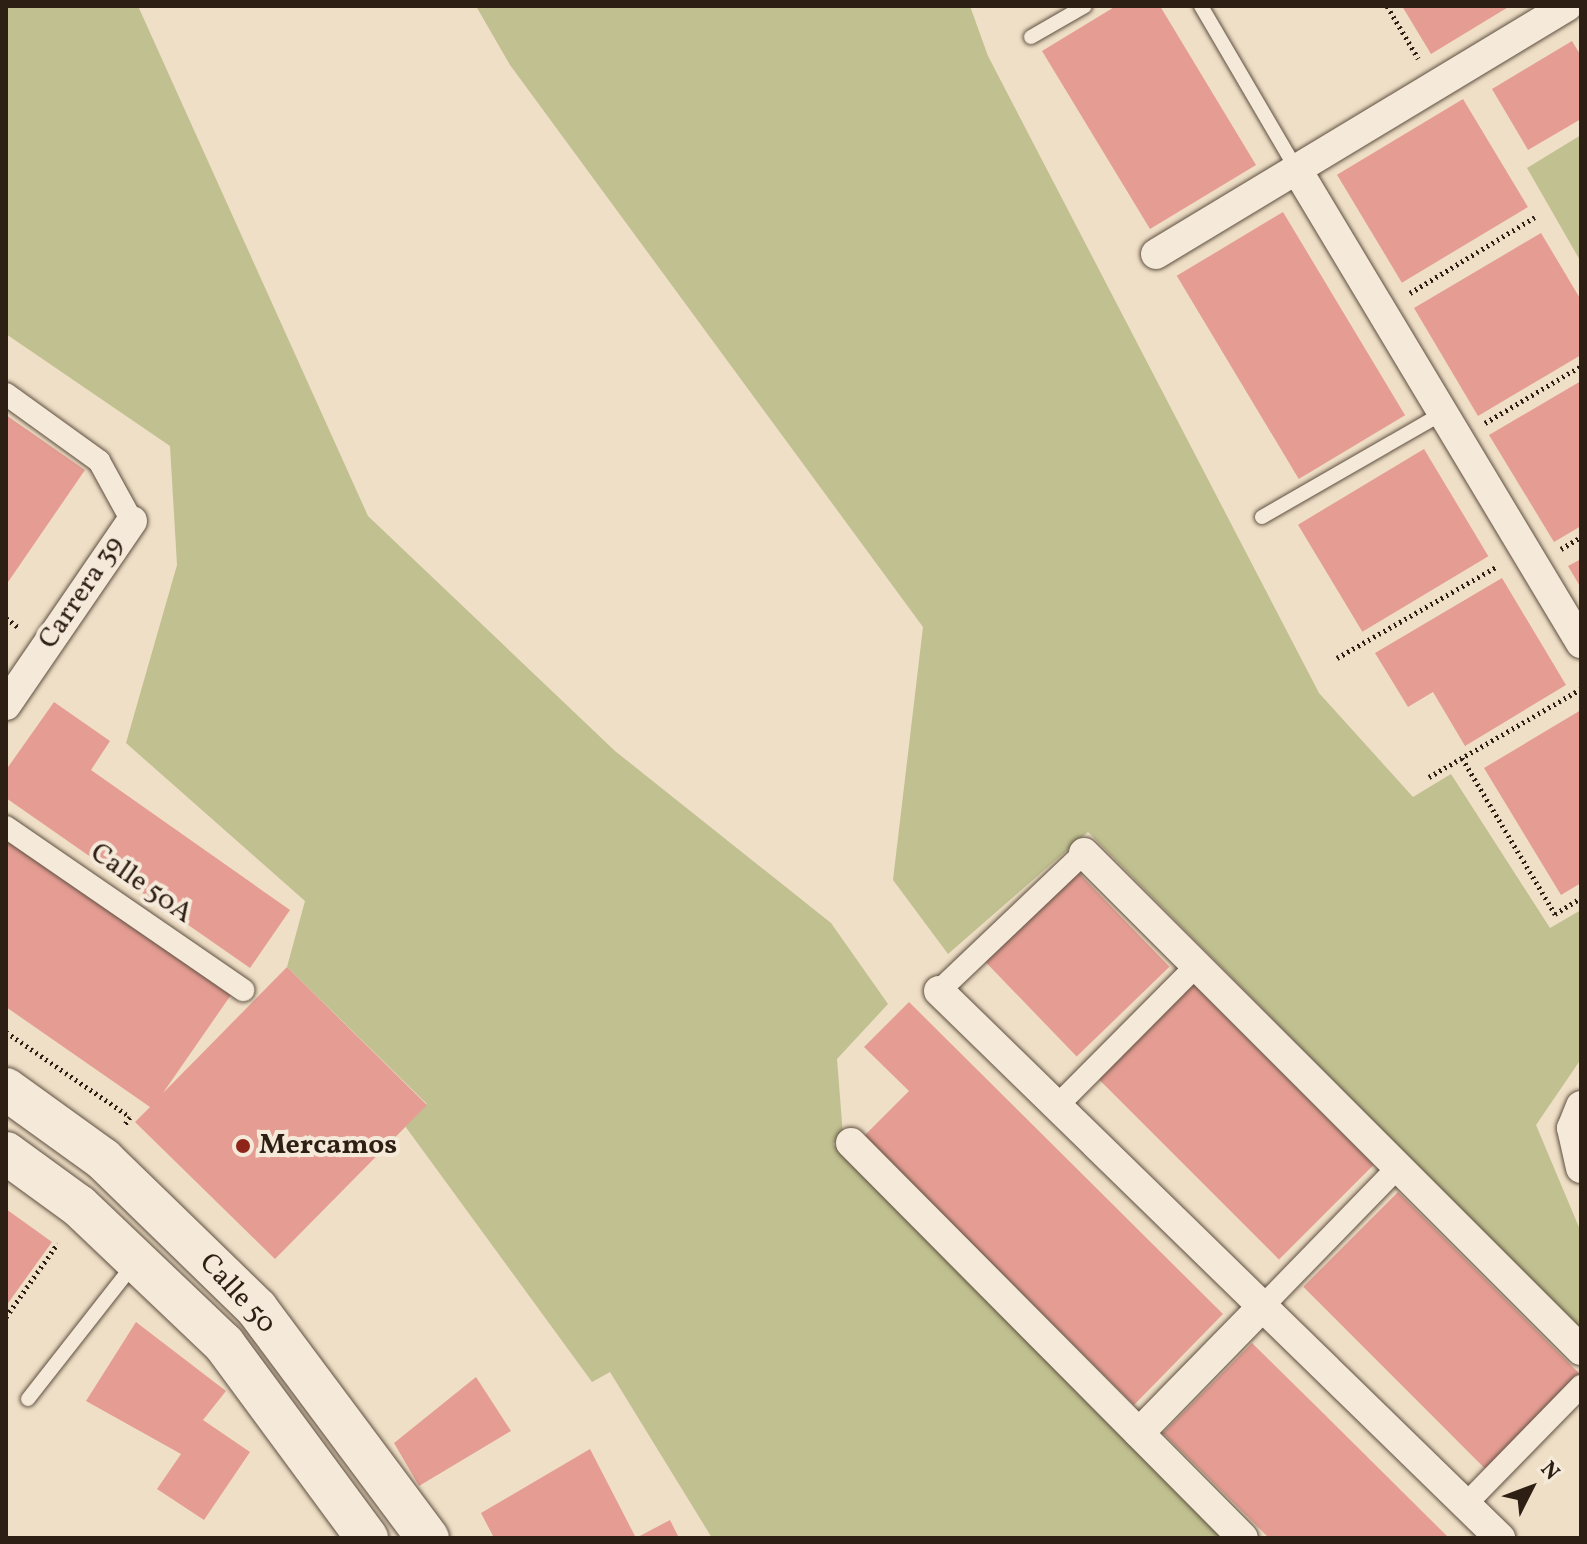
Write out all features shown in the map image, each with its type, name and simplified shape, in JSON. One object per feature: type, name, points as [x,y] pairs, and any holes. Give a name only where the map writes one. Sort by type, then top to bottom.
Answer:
[{"type":"main road","name":"Calle 50","points":[[6,1089],[103,1159],[257,1309],[428,1538]]},
{"type":"main road","name":"Calle 50","points":[[6,1153],[136,1260],[224,1344],[367,1538]]},
{"type":"street","points":[[1156,254],[1567,6]]},
{"type":"street","points":[[1297,170],[1581,643]]},
{"type":"street","points":[[6,394],[99,461],[132,521]]},
{"type":"street","name":"Carrera 39","points":[[6,705],[132,521]]},
{"type":"street","name":"Calle 50A","points":[[6,827],[243,990]]},
{"type":"street","points":[[1500,1538],[939,991],[1084,853],[1581,1350]]},
{"type":"street","points":[[1057,1106],[1196,966]]},
{"type":"street","points":[[1581,1106],[1572,1128],[1581,1168]]},
{"type":"street","points":[[851,1143],[1243,1538]]},
{"type":"street","points":[[1139,1433],[1397,1168]]},
{"type":"street","points":[[1466,1504],[1581,1386]]},
{"type":"lane","points":[[1031,37],[1085,6]]},
{"type":"lane","points":[[1201,6],[1297,170]]},
{"type":"lane","points":[[1262,517],[1451,426]]},
{"type":"lane","points":[[28,1399],[136,1260]]},
{"type":"path","points":[[1387,6],[1434,86]]},
{"type":"path","points":[[1382,311],[1535,217]]},
{"type":"path","points":[[1451,426],[1581,366]]},
{"type":"path","points":[[1337,658],[1525,550]]},
{"type":"path","points":[[1429,777],[1581,689]]},
{"type":"path","points":[[1462,758],[1555,914],[1581,898]]},
{"type":"path","points":[[6,1032],[130,1117]]},
{"type":"path","points":[[6,1317],[58,1242]]},
{"type":"green space","points":[[6,6],[138,6],[368,516],[615,751],[831,923],[888,1004],[837,1059],[843,1135],[833,1144],[1224,1538],[712,1538],[610,1372],[592,1382],[405,1126],[427,1104],[287,967],[305,901],[126,743],[177,565],[170,446],[6,334]]},
{"type":"green space","points":[[476,6],[970,6],[988,56],[1319,693],[1413,797],[1451,774],[1550,928],[1581,910],[1581,1059],[1536,1125],[1581,1232],[1581,1331],[1088,832],[948,954],[893,880],[923,627],[510,65]]},
{"type":"green space","points":[[1581,135],[1581,262],[1527,168]]},
{"type":"building","points":[[1116,6],[1160,6],[1256,165],[1150,229],[1042,51]]},
{"type":"building","points":[[1402,6],[1510,6],[1431,54]]},
{"type":"building","points":[[1572,41],[1581,56],[1581,119],[1528,150],[1492,89]]},
{"type":"building","points":[[1463,99],[1528,207],[1402,283],[1337,175]]},
{"type":"building","points":[[1283,212],[1405,415],[1299,479],[1177,276]]},
{"type":"building","points":[[1541,233],[1581,300],[1581,355],[1478,416],[1414,308]]},
{"type":"building","points":[[1581,381],[1581,526],[1554,542],[1489,435]]},
{"type":"building","points":[[6,415],[85,470],[6,585]]},
{"type":"building","points":[[1424,449],[1488,556],[1362,632],[1298,525]]},
{"type":"building","points":[[1581,559],[1581,588],[1568,566]]},
{"type":"building","points":[[1502,578],[1566,685],[1465,746],[1433,692],[1408,707],[1375,653]]},
{"type":"building","points":[[54,702],[110,741],[91,770],[290,910],[250,968],[6,798],[6,770]]},
{"type":"building","points":[[1581,710],[1581,883],[1561,895],[1484,768]]},
{"type":"building","points":[[6,835],[233,992],[163,1093],[287,967],[427,1105],[275,1259],[135,1122],[150,1107],[6,1007]]},
{"type":"building","points":[[1075,869],[1169,967],[1077,1056],[982,959]]},
{"type":"building","points":[[1192,983],[1374,1165],[1279,1259],[1097,1078]]},
{"type":"building","points":[[909,1002],[1223,1314],[1134,1405],[864,1136],[909,1091],[864,1047]]},
{"type":"building","points":[[1398,1192],[1581,1375],[1486,1470],[1303,1287]]},
{"type":"building","points":[[6,1209],[52,1242],[6,1306]]},
{"type":"building","points":[[136,1322],[226,1391],[203,1420],[250,1452],[204,1520],[157,1489],[181,1454],[86,1401]]},
{"type":"building","points":[[1252,1343],[1449,1538],[1269,1538],[1163,1433]]},
{"type":"building","points":[[476,1377],[511,1431],[419,1486],[394,1443]]},
{"type":"building","points":[[590,1449],[636,1538],[494,1538],[481,1513]]},
{"type":"building","points":[[670,1520],[679,1538],[636,1538]]},
{"type":"place","name":"Mercamos","points":[[243,1146]]}]
